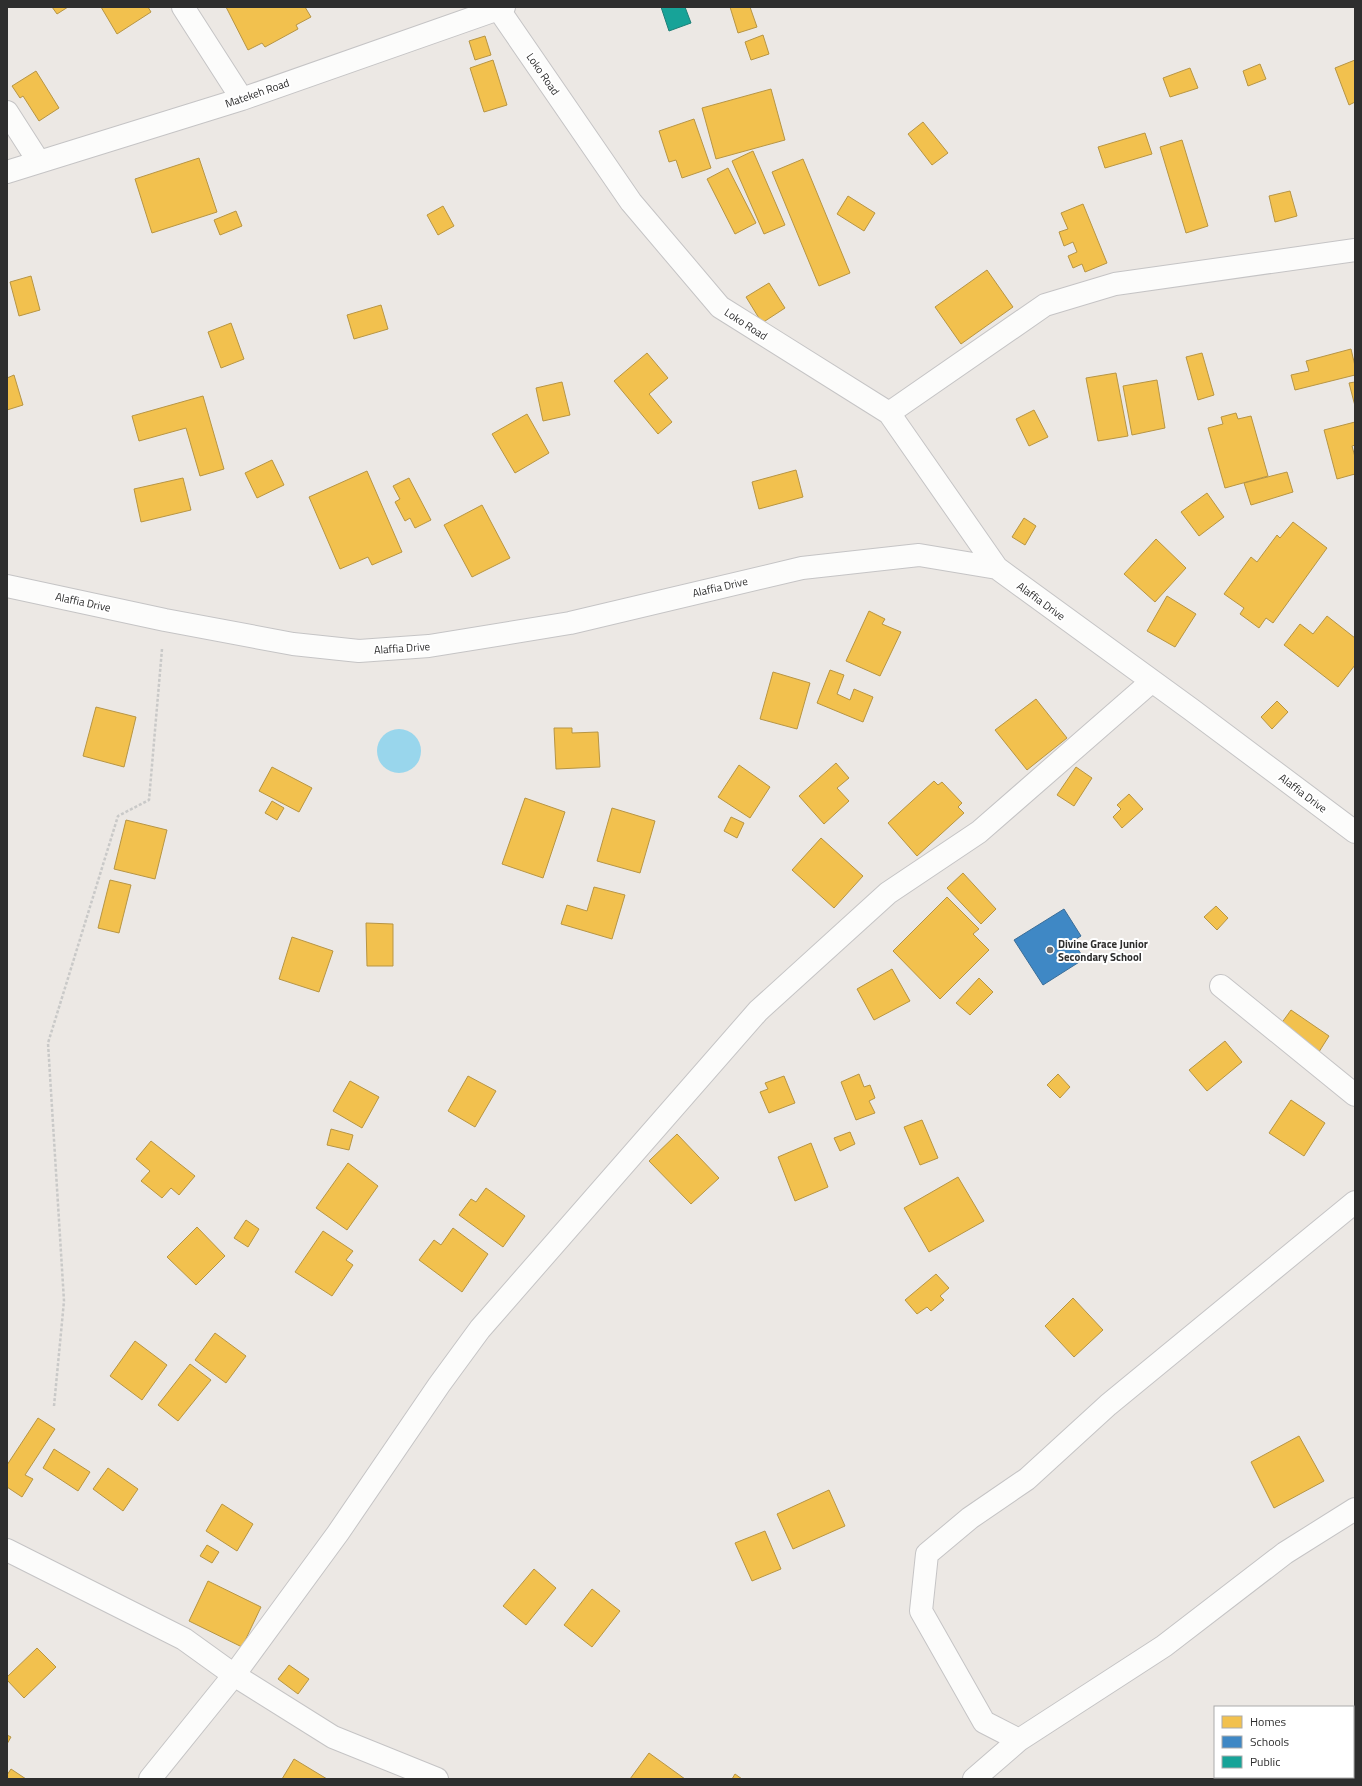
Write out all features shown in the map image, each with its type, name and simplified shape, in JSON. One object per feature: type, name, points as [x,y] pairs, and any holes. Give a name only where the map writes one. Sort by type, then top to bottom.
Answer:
[{"type":"street","points":[[183,7],[242,99]]},
{"type":"street","name":"Matekeh Road","points":[[7,172],[242,99],[499,8]]},
{"type":"street","name":"Loko Road","points":[[499,8],[631,202],[720,307],[889,413],[996,568]]},
{"type":"street","points":[[7,112],[39,162]]},
{"type":"street","points":[[889,413],[1045,305],[1115,284],[1355,250]]},
{"type":"street","name":"Alaffia Drive","points":[[7,586],[165,620],[293,644],[358,651],[429,646],[570,623],[802,568],[919,555],[996,568],[1355,832]]},
{"type":"street","points":[[150,1779],[234,1675],[338,1533],[439,1385],[480,1330],[758,1011],[888,893],[979,832],[1151,682]]},
{"type":"street","points":[[1221,986],[1355,1095]]},
{"type":"street","points":[[1019,1740],[984,1722],[921,1611],[927,1554],[970,1518],[1027,1479],[1108,1404],[1355,1202]]},
{"type":"street","points":[[974,1779],[1019,1740],[1164,1646],[1286,1553],[1355,1509]]},
{"type":"street","points":[[7,1550],[184,1639],[234,1675],[333,1737],[437,1779]]},
{"type":"path","points":[[54,1406],[64,1301],[48,1043],[118,816],[149,800],[165,620]]},
{"type":"water","points":[[395,729],[403,729],[415,735],[421,747],[421,755],[415,767],[403,773],[395,773],[383,767],[377,755],[377,747],[383,735]]},
{"type":"building: Homes","points":[[52,7],[68,7],[57,14]]},
{"type":"building: Homes","points":[[101,7],[148,7],[151,12],[117,34]]},
{"type":"building: Homes","points":[[226,7],[305,7],[311,17],[296,25],[298,29],[265,47],[262,43],[248,50]]},
{"type":"building: Homes","points":[[730,7],[750,7],[757,27],[738,33]]},
{"type":"building: Homes","points":[[763,35],[769,54],[751,60],[745,42]]},
{"type":"building: Homes","points":[[485,36],[491,55],[475,60],[469,41]]},
{"type":"building: Homes","points":[[493,60],[507,105],[484,112],[470,68]]},
{"type":"building: Homes","points":[[1355,60],[1355,102],[1349,105],[1335,68]]},
{"type":"building: Homes","points":[[1260,64],[1266,79],[1248,86],[1243,71]]},
{"type":"building: Homes","points":[[1190,68],[1198,88],[1170,97],[1163,78]]},
{"type":"building: Homes","points":[[36,71],[59,108],[39,121],[23,96],[20,98],[12,86]]},
{"type":"building: Homes","points":[[771,89],[785,140],[716,159],[702,108]]},
{"type":"building: Homes","points":[[694,119],[711,168],[682,178],[676,160],[669,162],[659,131]]},
{"type":"building: Homes","points":[[923,122],[948,153],[932,165],[908,134]]},
{"type":"building: Homes","points":[[1145,133],[1152,154],[1105,168],[1098,147]]},
{"type":"building: Homes","points":[[1182,140],[1208,226],[1186,233],[1160,147]]},
{"type":"building: Homes","points":[[753,151],[785,225],[764,234],[732,161]]},
{"type":"building: Homes","points":[[199,158],[217,212],[152,233],[135,179]]},
{"type":"building: Homes","points":[[803,159],[850,273],[819,286],[772,172]]},
{"type":"building: Homes","points":[[728,168],[756,223],[735,234],[707,179]]},
{"type":"building: Homes","points":[[1290,191],[1297,216],[1275,222],[1269,196]]},
{"type":"building: Homes","points":[[848,196],[875,213],[864,231],[837,214]]},
{"type":"building: Homes","points":[[1083,204],[1107,263],[1085,272],[1082,264],[1073,268],[1068,256],[1077,252],[1073,242],[1064,246],[1059,232],[1068,229],[1061,213]]},
{"type":"building: Homes","points":[[443,206],[454,226],[438,235],[427,215]]},
{"type":"building: Homes","points":[[236,211],[242,226],[220,235],[214,220]]},
{"type":"building: Homes","points":[[987,270],[1013,307],[961,344],[935,307]]},
{"type":"building: Homes","points":[[31,276],[40,310],[19,316],[10,282]]},
{"type":"building: Homes","points":[[769,283],[785,308],[762,323],[746,297]]},
{"type":"building: Homes","points":[[381,305],[388,329],[354,339],[347,315]]},
{"type":"building: Homes","points":[[231,323],[244,359],[221,368],[208,332]]},
{"type":"building: Homes","points":[[1351,349],[1355,366],[1355,375],[1295,390],[1291,375],[1309,371],[1306,361]]},
{"type":"building: Homes","points":[[647,353],[668,378],[649,394],[672,422],[658,434],[614,381]]},
{"type":"building: Homes","points":[[1202,353],[1214,395],[1198,400],[1186,357]]},
{"type":"building: Homes","points":[[1116,373],[1128,436],[1098,441],[1086,378]]},
{"type":"building: Homes","points":[[14,375],[23,405],[7,410],[7,378]]},
{"type":"building: Homes","points":[[1157,380],[1165,428],[1132,435],[1123,386]]},
{"type":"building: Homes","points":[[562,382],[570,415],[543,421],[536,388]]},
{"type":"building: Homes","points":[[1355,382],[1355,406],[1349,383]]},
{"type":"building: Homes","points":[[203,396],[224,469],[200,476],[186,428],[139,441],[132,416]]},
{"type":"building: Homes","points":[[1034,410],[1048,437],[1029,446],[1016,419]]},
{"type":"building: Homes","points":[[1236,413],[1238,419],[1251,416],[1268,476],[1225,488],[1208,428],[1223,424],[1221,417]]},
{"type":"building: Homes","points":[[527,414],[549,453],[515,473],[492,434]]},
{"type":"building: Homes","points":[[1355,422],[1355,445],[1352,446],[1355,457],[1355,474],[1337,479],[1324,430]]},
{"type":"building: Homes","points":[[272,460],[284,485],[257,498],[245,473]]},
{"type":"building: Homes","points":[[796,470],[803,497],[759,509],[752,482]]},
{"type":"building: Homes","points":[[367,471],[402,552],[372,565],[368,557],[340,569],[309,497]]},
{"type":"building: Homes","points":[[1287,472],[1293,492],[1251,505],[1244,483]]},
{"type":"building: Homes","points":[[183,478],[191,510],[141,522],[134,489]]},
{"type":"building: Homes","points":[[409,478],[431,520],[415,528],[410,518],[405,521],[395,502],[400,499],[393,486]]},
{"type":"building: Homes","points":[[1207,493],[1224,517],[1199,536],[1181,512]]},
{"type":"building: Homes","points":[[482,505],[510,558],[472,577],[444,525]]},
{"type":"building: Homes","points":[[1024,518],[1036,526],[1025,545],[1012,537]]},
{"type":"building: Homes","points":[[1293,522],[1327,548],[1273,623],[1266,618],[1259,628],[1240,614],[1244,608],[1224,594],[1251,557],[1257,562],[1277,535],[1280,538]]},
{"type":"building: Homes","points":[[1156,539],[1186,568],[1155,602],[1124,574]]},
{"type":"building: Homes","points":[[1167,596],[1196,614],[1175,647],[1147,631]]},
{"type":"building: Homes","points":[[869,611],[885,619],[882,624],[901,632],[880,676],[846,661]]},
{"type":"building: Homes","points":[[1327,616],[1355,638],[1355,665],[1338,687],[1284,645],[1300,624],[1313,634]]},
{"type":"building: Homes","points":[[830,670],[844,675],[837,694],[850,700],[854,689],[873,697],[863,722],[817,703]]},
{"type":"building: Homes","points":[[773,672],[810,683],[797,729],[760,719]]},
{"type":"building: Homes","points":[[1036,699],[1067,738],[1027,770],[995,730]]},
{"type":"building: Homes","points":[[1277,701],[1288,712],[1272,729],[1261,717]]},
{"type":"building: Homes","points":[[96,707],[136,717],[124,767],[83,756]]},
{"type":"building: Homes","points":[[554,728],[572,728],[572,733],[598,732],[600,767],[556,769]]},
{"type":"building: Homes","points":[[836,763],[849,778],[837,788],[849,801],[824,824],[799,796]]},
{"type":"building: Homes","points":[[739,765],[770,787],[750,818],[718,797]]},
{"type":"building: Homes","points":[[272,767],[312,788],[299,812],[259,791]]},
{"type":"building: Homes","points":[[1076,767],[1092,778],[1074,806],[1057,795]]},
{"type":"building: Homes","points":[[934,781],[938,785],[942,782],[962,803],[958,807],[964,813],[917,856],[888,823]]},
{"type":"building: Homes","points":[[1129,794],[1143,809],[1122,828],[1113,817],[1121,809],[1117,805]]},
{"type":"building: Homes","points":[[525,798],[565,812],[543,878],[502,864]]},
{"type":"building: Homes","points":[[272,801],[284,808],[277,820],[265,813]]},
{"type":"building: Homes","points":[[612,808],[655,821],[640,873],[597,861]]},
{"type":"building: Homes","points":[[731,817],[744,823],[737,838],[724,831]]},
{"type":"building: Homes","points":[[126,820],[167,830],[155,879],[114,869]]},
{"type":"building: Homes","points":[[821,838],[863,876],[834,908],[792,870]]},
{"type":"building: Homes","points":[[963,873],[996,909],[981,924],[947,888]]},
{"type":"building: Homes","points":[[110,880],[131,885],[119,933],[98,928]]},
{"type":"building: Homes","points":[[594,887],[625,895],[612,939],[561,924],[567,905],[587,911]]},
{"type":"building: Homes","points":[[947,897],[979,929],[973,934],[989,950],[940,999],[893,951]]},
{"type":"building: Homes","points":[[1216,906],[1228,918],[1217,930],[1204,917]]},
{"type":"building: Homes","points":[[366,923],[393,924],[393,966],[367,966]]},
{"type":"building: Homes","points":[[292,937],[333,951],[319,992],[279,979]]},
{"type":"building: Homes","points":[[892,969],[910,1001],[874,1020],[857,989]]},
{"type":"building: Homes","points":[[979,978],[993,992],[970,1015],[956,1003]]},
{"type":"building: Homes","points":[[1291,1010],[1329,1036],[1317,1055],[1278,1028]]},
{"type":"building: Homes","points":[[1225,1041],[1242,1062],[1207,1091],[1189,1070]]},
{"type":"building: Homes","points":[[859,1074],[864,1087],[870,1085],[875,1098],[869,1101],[875,1113],[856,1120],[841,1082]]},
{"type":"building: Homes","points":[[1058,1074],[1070,1087],[1060,1098],[1047,1085]]},
{"type":"building: Homes","points":[[468,1076],[496,1091],[475,1127],[448,1111]]},
{"type":"building: Homes","points":[[784,1076],[795,1103],[769,1113],[760,1092],[768,1089],[765,1083]]},
{"type":"building: Homes","points":[[350,1081],[379,1097],[362,1128],[333,1111]]},
{"type":"building: Homes","points":[[1291,1100],[1325,1123],[1304,1156],[1269,1133]]},
{"type":"building: Homes","points":[[922,1120],[938,1158],[920,1165],[904,1127]]},
{"type":"building: Homes","points":[[331,1129],[353,1135],[349,1150],[327,1145]]},
{"type":"building: Homes","points":[[850,1132],[855,1144],[840,1151],[834,1138]]},
{"type":"building: Homes","points":[[677,1134],[719,1178],[691,1204],[649,1161]]},
{"type":"building: Homes","points":[[151,1141],[195,1176],[179,1195],[171,1188],[162,1198],[141,1181],[150,1171],[136,1159]]},
{"type":"building: Homes","points":[[811,1143],[828,1187],[795,1201],[778,1157]]},
{"type":"building: Homes","points":[[348,1163],[378,1186],[347,1230],[316,1208]]},
{"type":"building: Homes","points":[[958,1177],[984,1221],[929,1252],[904,1208]]},
{"type":"building: Homes","points":[[486,1188],[525,1216],[503,1247],[459,1215],[471,1199],[476,1202]]},
{"type":"building: Homes","points":[[246,1220],[259,1229],[248,1247],[234,1238]]},
{"type":"building: Homes","points":[[197,1227],[225,1256],[196,1285],[167,1257]]},
{"type":"building: Homes","points":[[453,1228],[488,1254],[462,1292],[419,1260],[434,1240],[441,1245]]},
{"type":"building: Homes","points":[[323,1231],[353,1251],[346,1260],[353,1265],[332,1296],[295,1272]]},
{"type":"building: Homes","points":[[936,1274],[949,1288],[940,1296],[944,1300],[931,1311],[927,1307],[917,1314],[905,1300]]},
{"type":"building: Homes","points":[[1073,1298],[1103,1330],[1074,1357],[1045,1326]]},
{"type":"building: Homes","points":[[215,1333],[246,1356],[226,1383],[195,1360]]},
{"type":"building: Homes","points":[[135,1341],[167,1365],[142,1400],[110,1376]]},
{"type":"building: Homes","points":[[190,1364],[211,1380],[178,1421],[158,1405]]},
{"type":"building: Homes","points":[[38,1418],[55,1429],[25,1475],[33,1479],[22,1497],[7,1487],[7,1465]]},
{"type":"building: Homes","points":[[1299,1436],[1324,1481],[1274,1508],[1251,1462]]},
{"type":"building: Homes","points":[[54,1449],[90,1472],[78,1491],[43,1468]]},
{"type":"building: Homes","points":[[108,1468],[138,1489],[123,1511],[93,1489]]},
{"type":"building: Homes","points":[[829,1490],[845,1526],[793,1549],[777,1514]]},
{"type":"building: Homes","points":[[222,1504],[253,1524],[237,1551],[206,1531]]},
{"type":"building: Homes","points":[[765,1531],[781,1569],[752,1581],[735,1543]]},
{"type":"building: Homes","points":[[207,1545],[219,1552],[212,1563],[200,1556]]},
{"type":"building: Homes","points":[[534,1569],[556,1588],[526,1625],[503,1606]]},
{"type":"building: Homes","points":[[208,1581],[261,1607],[242,1647],[189,1621]]},
{"type":"building: Homes","points":[[592,1589],[620,1611],[592,1647],[564,1625]]},
{"type":"building: Homes","points":[[37,1648],[56,1667],[24,1698],[7,1680],[7,1677]]},
{"type":"building: Homes","points":[[289,1665],[309,1679],[298,1694],[278,1679]]},
{"type":"building: Homes","points":[[7,1735],[11,1737],[7,1744]]},
{"type":"building: Homes","points":[[649,1753],[685,1779],[630,1779]]},
{"type":"building: Homes","points":[[294,1759],[327,1779],[282,1779]]},
{"type":"building: Homes","points":[[11,1769],[26,1779],[7,1779],[7,1775]]},
{"type":"building: Homes","points":[[735,1774],[742,1779],[732,1779]]},
{"type":"building: Schools","name":"Divine Grace Junior Secondary School","points":[[1064,909],[1081,936],[1073,941],[1084,959],[1043,985],[1014,940]]},
{"type":"building: Public","points":[[661,7],[685,7],[691,23],[669,31]]},
{"type":"place","name":"Divine Grace Junior Secondary School","points":[[1050,950]]}]
